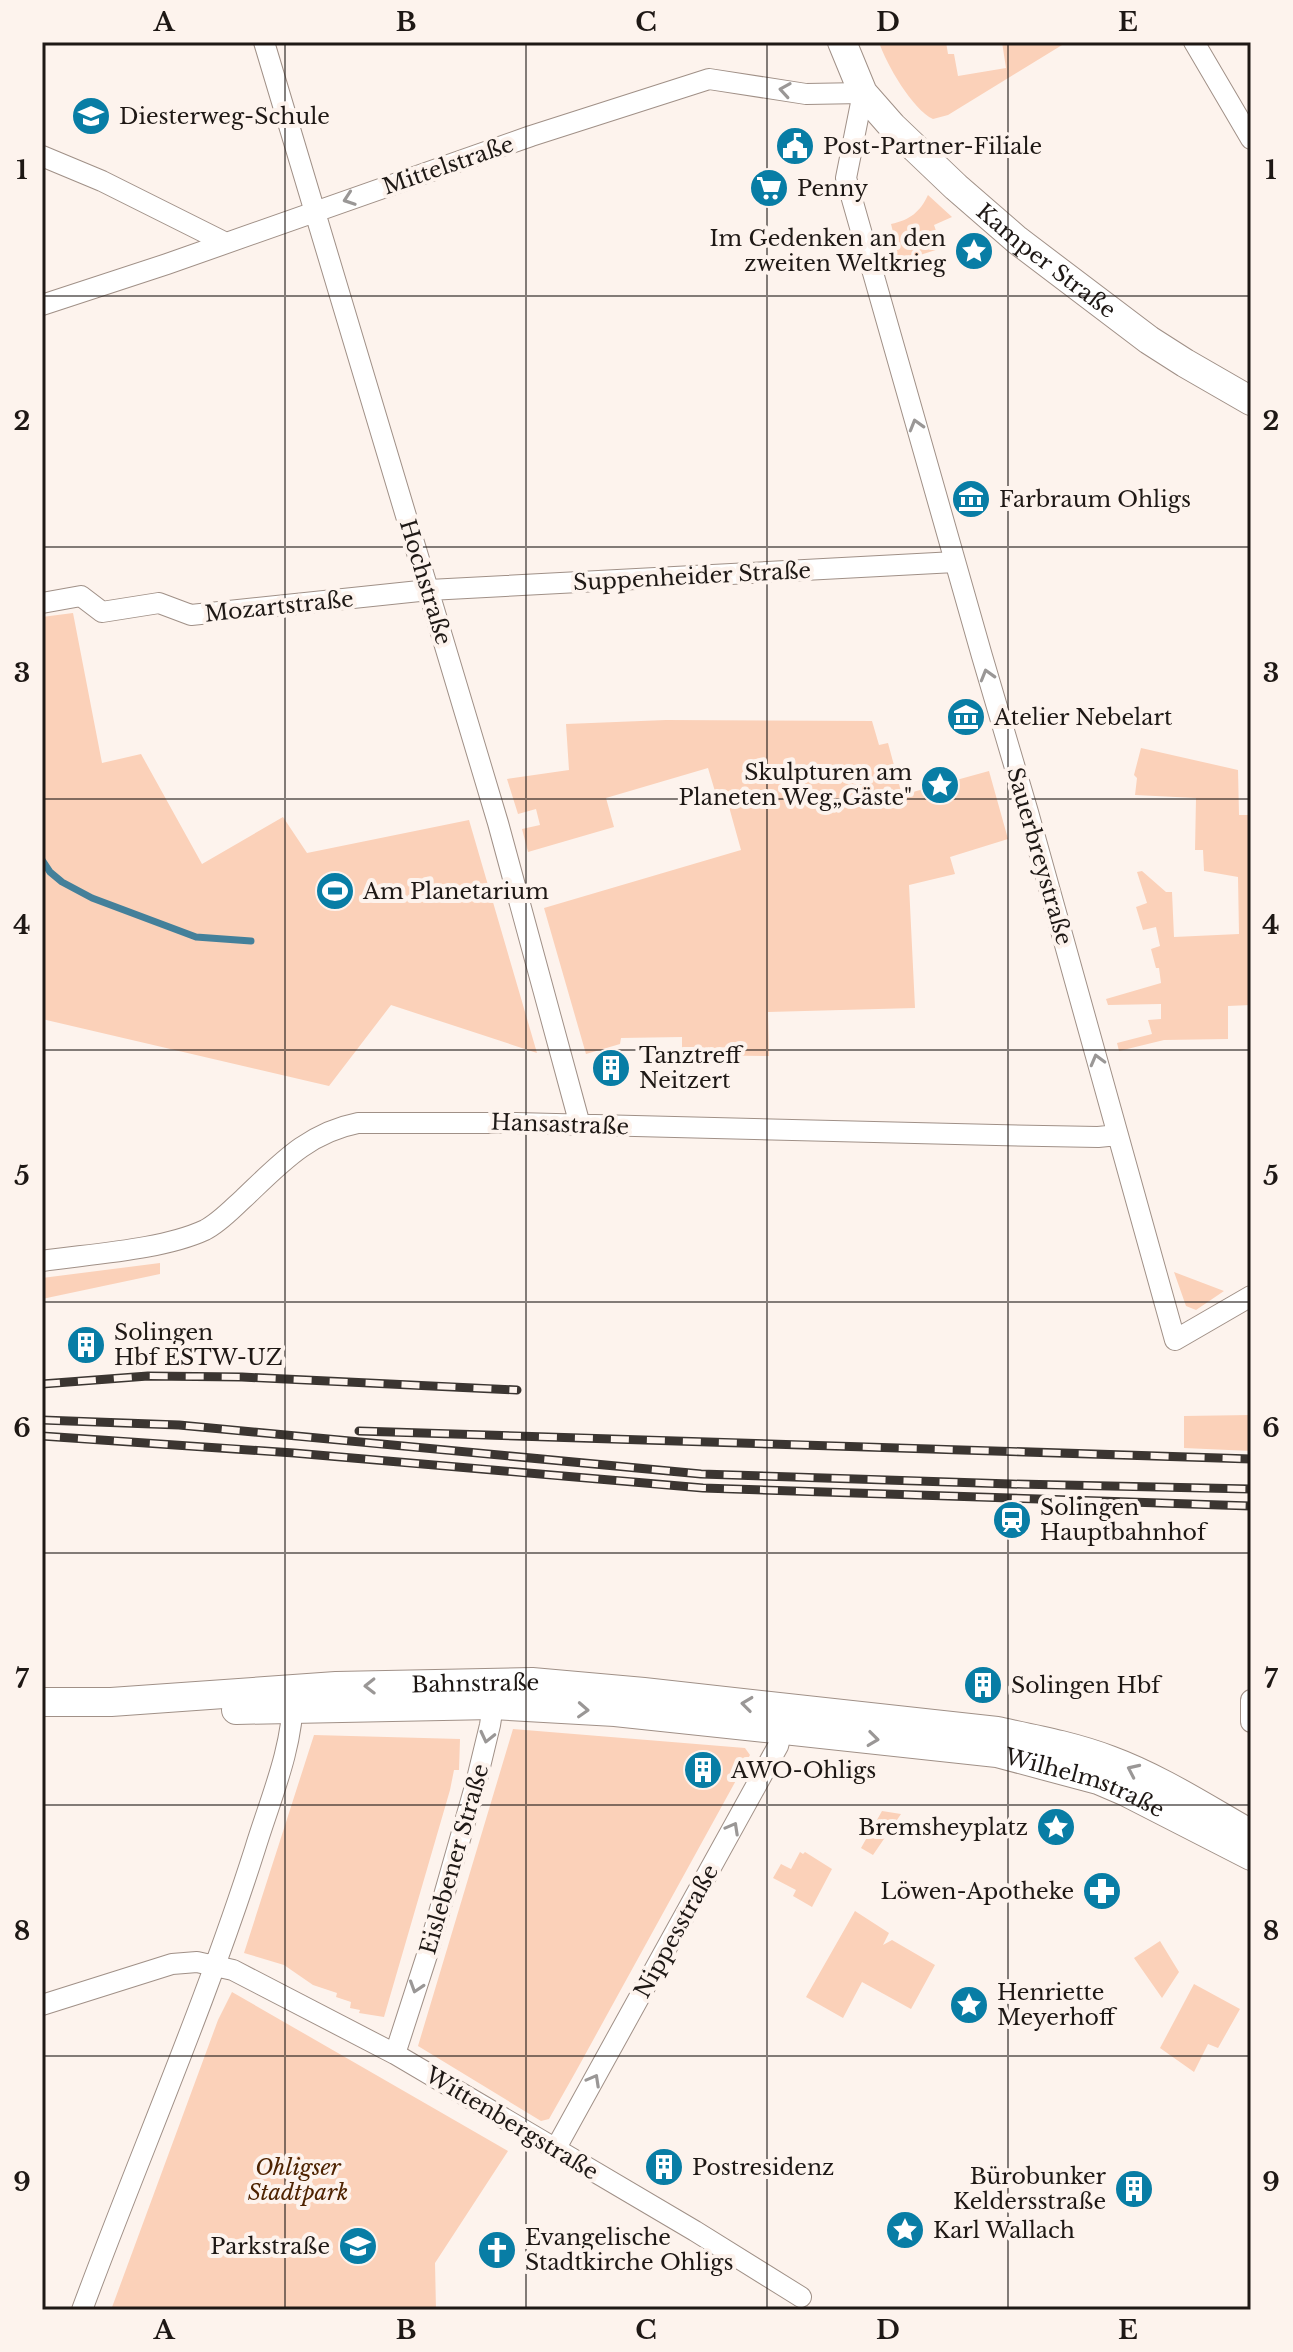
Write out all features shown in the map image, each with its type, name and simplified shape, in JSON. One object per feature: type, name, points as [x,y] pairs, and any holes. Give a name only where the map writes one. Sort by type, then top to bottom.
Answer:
[{"type":"street","name":"Hochstraße","points":[[264,42],[529,932],[580,1125]]},
{"type":"street","points":[[842,42],[863,93]]},
{"type":"street","points":[[1194,42],[1251,139]]},
{"type":"street","name":"Mittelstraße","points":[[42,305],[610,109],[709,79],[806,94],[863,93]]},
{"type":"street","name":"Kamper Straße","points":[[863,93],[919,153],[1017,240],[1149,340],[1251,401]]},
{"type":"street","name":"Sauerbreystraße","points":[[863,93],[846,178],[1175,1340],[1251,1296]]},
{"type":"street","points":[[42,156],[102,181],[224,242]]},
{"type":"street","name":"Suppenheider Straße","points":[[429,590],[955,562]]},
{"type":"street","name":"Mozartstraße","points":[[42,603],[81,596],[102,612],[159,603],[191,615],[429,590]]},
{"type":"street","name":"Hansastraße","points":[[42,1261],[163,1243],[206,1230],[291,1153],[336,1127],[358,1123],[385,1121],[1118,1135]]},
{"type":"street","points":[[493,1705],[532,1682]]},
{"type":"street","name":"Bahnstraße","points":[[42,1716],[532,1682],[644,1692],[784,1719]]},
{"type":"street","points":[[82,2310],[216,1966],[286,1750],[293,1698]]},
{"type":"street","name":"Bahnstraße","points":[[42,1702],[293,1698],[493,1705],[784,1719],[907,1733]]},
{"type":"street","points":[[1251,1700],[1251,1722]]},
{"type":"street","name":"Eislebener Straße","points":[[395,2054],[472,1796],[493,1705]]},
{"type":"street","name":"Nippesstraße","points":[[556,2148],[778,1746],[784,1719]]},
{"type":"street","name":"Wilhelmstraße","points":[[907,1733],[997,1731],[1054,1743],[1137,1772],[1251,1834]]},
{"type":"street","name":"Wilhelmstraße","points":[[907,1733],[1098,1780],[1251,1856]]},
{"type":"street","name":"Wittenbergstraße","points":[[42,2005],[172,1964],[197,1962],[233,1970],[395,2054],[801,2297]]},
{"type":"green space","points":[[879,42],[946,42],[948,54],[954,54],[958,76],[1006,68],[1002,42],[1067,42],[948,115],[933,119],[917,106],[901,85]]},
{"type":"green space","points":[[928,195],[952,217],[934,225],[942,248],[895,263],[889,242],[895,240],[891,224],[914,214]]},
{"type":"green space","points":[[73,613],[102,763],[141,754],[202,864],[283,817],[307,853],[469,820],[537,1053],[391,1005],[329,1086],[42,1019],[42,617]]},
{"type":"green space","points":[[666,720],[872,721],[879,745],[888,743],[902,795],[989,771],[1008,839],[950,857],[955,874],[909,885],[915,1008],[768,1012],[769,1056],[682,1055],[682,1037],[621,1038],[620,1044],[586,1054],[544,908],[741,850],[726,796],[717,798],[708,768],[606,798],[614,827],[528,852],[522,829],[540,825],[536,809],[518,814],[507,779],[569,770],[566,724]]},
{"type":"green space","points":[[1141,748],[1238,770],[1239,815],[1251,815],[1251,1005],[1228,1006],[1228,1039],[1164,1040],[1119,1051],[1117,1043],[1152,1034],[1148,1020],[1161,1019],[1161,1004],[1108,1005],[1106,999],[1161,983],[1151,949],[1160,946],[1156,927],[1143,930],[1136,907],[1147,903],[1137,872],[1142,871],[1166,892],[1172,892],[1174,937],[1239,934],[1238,877],[1204,871],[1203,850],[1195,850],[1196,798],[1135,795],[1137,778],[1134,775]]},
{"type":"green space","points":[[160,1263],[160,1274],[42,1299],[42,1278]]},
{"type":"green space","points":[[1174,1272],[1224,1291],[1196,1310],[1186,1306]]},
{"type":"green space","points":[[1251,1415],[1251,1451],[1184,1448],[1184,1416]]},
{"type":"green space","points":[[513,1729],[745,1748],[750,1755],[549,2119],[541,2121],[418,2046]]},
{"type":"green space","points":[[314,1735],[460,1739],[459,1770],[454,1770],[384,2017],[359,2013],[360,2010],[350,2008],[351,2002],[336,1997],[337,1993],[313,1985],[284,1965],[244,1953]]},
{"type":"green space","points":[[882,1811],[901,1814],[873,1855],[861,1848]]},
{"type":"green space","points":[[800,1852],[832,1869],[812,1907],[793,1896],[796,1890],[773,1878],[781,1864],[791,1869]]},
{"type":"green space","points":[[855,1911],[889,1933],[883,1945],[892,1940],[935,1965],[911,2009],[862,1982],[843,2018],[806,1997]]},
{"type":"green space","points":[[1160,1941],[1179,1972],[1162,1998],[1134,1958]]},
{"type":"green space","points":[[1194,1984],[1240,2009],[1218,2048],[1208,2044],[1194,2072],[1160,2048]]},
{"type":"green space","name":"Ohligser Stadtpark","points":[[232,1992],[508,2151],[435,2263],[436,2310],[111,2310],[218,2020]]},
{"type":"waterway","points":[[42,860],[62,882],[92,898],[196,937],[251,941]]},
{"type":"railway","points":[[42,1384],[148,1376],[242,1377],[517,1390]]},
{"type":"railway","points":[[42,1420],[179,1425],[701,1474],[1251,1489]]},
{"type":"railway","points":[[359,1431],[1251,1459]]},
{"type":"railway","points":[[42,1436],[294,1453],[703,1488],[1251,1506]]},
{"type":"place","name":"Diesterweg-Schule","points":[[91,116]]},
{"type":"place","name":"Post-Partner-Filiale","points":[[795,146]]},
{"type":"place","name":"Penny","points":[[769,188]]},
{"type":"place","name":"Im Gedenken an den zweiten Weltkrieg","points":[[974,251]]},
{"type":"place","name":"Farbraum Ohligs","points":[[971,499]]},
{"type":"place","name":"Atelier Nebelart","points":[[966,717]]},
{"type":"place","name":"Skulpturen am Planeten Weg„Gäste\"","points":[[940,785]]},
{"type":"place","name":"Am Planetarium","points":[[335,891]]},
{"type":"place","name":"Tanztreff Neitzert","points":[[611,1068]]},
{"type":"place","name":"Solingen Hbf ESTW-UZ","points":[[86,1345]]},
{"type":"place","name":"Solingen Hauptbahnhof","points":[[1012,1520]]},
{"type":"place","name":"Solingen Hbf","points":[[983,1685]]},
{"type":"place","name":"AWO-Ohligs","points":[[703,1770]]},
{"type":"place","name":"Bremsheyplatz","points":[[1056,1827]]},
{"type":"place","name":"Löwen-Apotheke","points":[[1102,1891]]},
{"type":"place","name":"Henriette Meyerhoff","points":[[969,2005]]},
{"type":"place","name":"Postresidenz","points":[[664,2167]]},
{"type":"place","name":"Bürobunker Keldersstraße","points":[[1134,2189]]},
{"type":"place","name":"Karl Wallach","points":[[905,2230]]},
{"type":"place","name":"Parkstraße","points":[[358,2246]]},
{"type":"place","name":"Evangelische Stadtkirche Ohligs","points":[[497,2250]]}]
